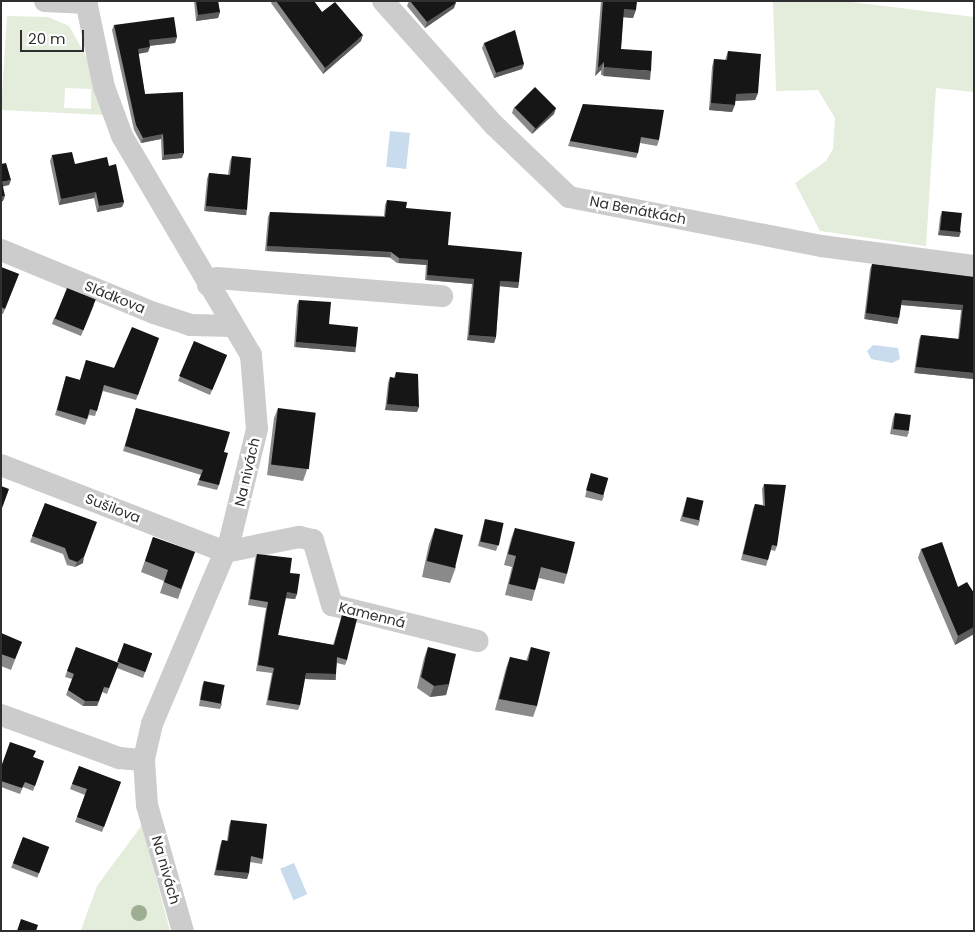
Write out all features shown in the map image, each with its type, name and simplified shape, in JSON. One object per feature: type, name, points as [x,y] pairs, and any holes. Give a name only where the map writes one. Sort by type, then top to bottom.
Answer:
[{"type":"street","points":[[45,1],[86,2]]},
{"type":"street","name":"Na Benátkách","points":[[383,1],[494,125],[569,197],[821,246],[974,266]]},
{"type":"street","name":"Na nivách","points":[[86,2],[104,87],[122,136],[208,285],[251,355],[257,429],[226,552],[152,724],[144,760],[147,804],[183,931]]},
{"type":"street","name":"Sládkova","points":[[1,250],[154,313],[190,324],[233,326]]},
{"type":"street","points":[[208,285],[217,278],[442,296]]},
{"type":"street","name":"Sušilova","points":[[1,465],[226,552]]},
{"type":"street","name":"Kamenná","points":[[226,552],[299,537],[313,540],[332,605],[478,641]]},
{"type":"street","points":[[1,715],[119,758],[144,760]]},
{"type":"green space","points":[[773,1],[843,1],[974,17],[974,92],[936,88],[926,246],[820,231],[795,183],[826,161],[833,149],[835,118],[818,90],[776,91]]},
{"type":"green space","points":[[7,16],[48,17],[69,26],[91,65],[106,115],[1,110]],"holes":[[[65,88],[91,89],[91,109],[64,108]]]},
{"type":"green space","points":[[142,825],[170,931],[81,930],[97,886]]},
{"type":"water","points":[[390,131],[410,133],[406,169],[386,167]]},
{"type":"water","points":[[873,345],[898,348],[900,359],[892,363],[871,359],[867,351]]},
{"type":"water","points":[[294,863],[307,894],[293,900],[280,869]]},
{"type":"building","points":[[196,1],[218,1],[220,12],[198,15]]},
{"type":"building","points":[[276,1],[314,1],[322,12],[335,2],[363,35],[325,68]]},
{"type":"building","points":[[410,1],[455,1],[456,3],[427,22]]},
{"type":"building","points":[[603,1],[637,1],[636,10],[624,9],[621,49],[652,51],[651,71],[604,67],[604,62],[598,68]]},
{"type":"building","points":[[174,17],[177,37],[149,40],[150,47],[138,49],[145,94],[183,92],[184,153],[164,155],[163,134],[143,138],[136,125],[114,25]]},
{"type":"building","points":[[515,30],[524,64],[496,73],[484,43]]},
{"type":"building","points":[[728,51],[761,54],[758,93],[736,94],[735,105],[711,103],[714,59],[727,60]]},
{"type":"building","points":[[535,87],[556,108],[536,129],[514,108]]},
{"type":"building","points":[[583,104],[664,110],[659,140],[641,137],[638,153],[570,141]]},
{"type":"building","points":[[72,152],[75,164],[107,157],[109,166],[116,164],[124,202],[99,206],[96,192],[61,199],[52,155]]},
{"type":"building","points":[[232,156],[251,158],[247,210],[206,206],[209,173],[230,175]]},
{"type":"building","points":[[6,163],[11,180],[2,182],[5,196],[1,197],[1,164]]},
{"type":"building","points":[[387,200],[407,202],[406,208],[451,212],[448,245],[522,252],[519,282],[500,281],[496,337],[469,335],[474,279],[427,275],[428,260],[399,258],[391,252],[267,246],[270,212],[385,217]]},
{"type":"building","points":[[942,211],[962,213],[960,232],[940,230]]},
{"type":"building","points":[[872,264],[974,277],[974,373],[916,367],[921,335],[959,339],[963,305],[902,300],[899,318],[866,313]]},
{"type":"building","points":[[1,267],[19,274],[5,309],[1,307]]},
{"type":"building","points":[[67,288],[96,300],[83,330],[55,319]]},
{"type":"building","points":[[299,300],[331,302],[329,324],[358,327],[356,347],[296,342]]},
{"type":"building","points":[[132,327],[159,338],[138,395],[104,385],[97,411],[90,409],[87,419],[57,410],[66,376],[80,380],[86,360],[114,368]]},
{"type":"building","points":[[194,341],[227,355],[212,390],[179,376]]},
{"type":"building","points":[[396,372],[418,374],[419,407],[387,404],[390,377],[395,378]]},
{"type":"building","points":[[136,408],[230,432],[224,452],[228,453],[219,485],[199,480],[203,470],[125,446]]},
{"type":"building","points":[[278,408],[316,413],[309,469],[271,465]]},
{"type":"building","points":[[895,413],[911,415],[909,431],[893,429]]},
{"type":"building","points":[[591,473],[608,478],[603,495],[586,490]]},
{"type":"building","points":[[764,484],[786,485],[777,546],[772,545],[768,560],[743,554],[755,504],[765,506]]},
{"type":"building","points":[[1,486],[9,489],[1,511]]},
{"type":"building","points":[[687,497],[704,501],[699,520],[683,516]]},
{"type":"building","points":[[45,503],[97,522],[84,557],[77,562],[69,559],[65,548],[32,536]]},
{"type":"building","points":[[485,519],[504,523],[499,545],[480,541]]},
{"type":"building","points":[[435,528],[463,535],[455,568],[427,561]]},
{"type":"building","points":[[515,528],[575,542],[567,574],[541,567],[535,590],[509,584],[516,556],[508,554]]},
{"type":"building","points":[[153,537],[195,552],[181,589],[164,582],[168,570],[145,561]]},
{"type":"building","points":[[942,542],[958,587],[967,582],[974,593],[974,627],[958,636],[921,549]]},
{"type":"building","points":[[257,554],[292,558],[290,573],[300,574],[297,594],[287,592],[278,635],[334,645],[342,615],[357,619],[347,660],[337,657],[336,674],[306,673],[300,705],[268,700],[274,668],[258,665],[268,602],[250,599]]},
{"type":"building","points":[[1,633],[22,642],[15,659],[1,654]]},
{"type":"building","points":[[124,643],[152,653],[145,672],[117,662]]},
{"type":"building","points":[[76,647],[119,663],[109,688],[104,687],[99,701],[85,701],[68,690],[74,674],[67,671]]},
{"type":"building","points":[[428,647],[456,654],[449,684],[434,686],[421,677]]},
{"type":"building","points":[[531,647],[550,652],[537,706],[499,699],[510,657],[528,661]]},
{"type":"building","points":[[204,681],[225,685],[221,704],[200,700]]},
{"type":"building","points":[[10,742],[36,751],[33,757],[44,761],[35,786],[25,782],[22,788],[1,781],[1,767]]},
{"type":"building","points":[[79,766],[121,782],[104,827],[77,817],[87,789],[72,784]]},
{"type":"building","points":[[231,820],[267,824],[263,859],[251,856],[249,873],[216,870],[222,840],[228,841]]},
{"type":"building","points":[[23,837],[49,847],[39,873],[13,863]]},
{"type":"building","points":[[21,919],[38,925],[36,931],[17,931]]}]
